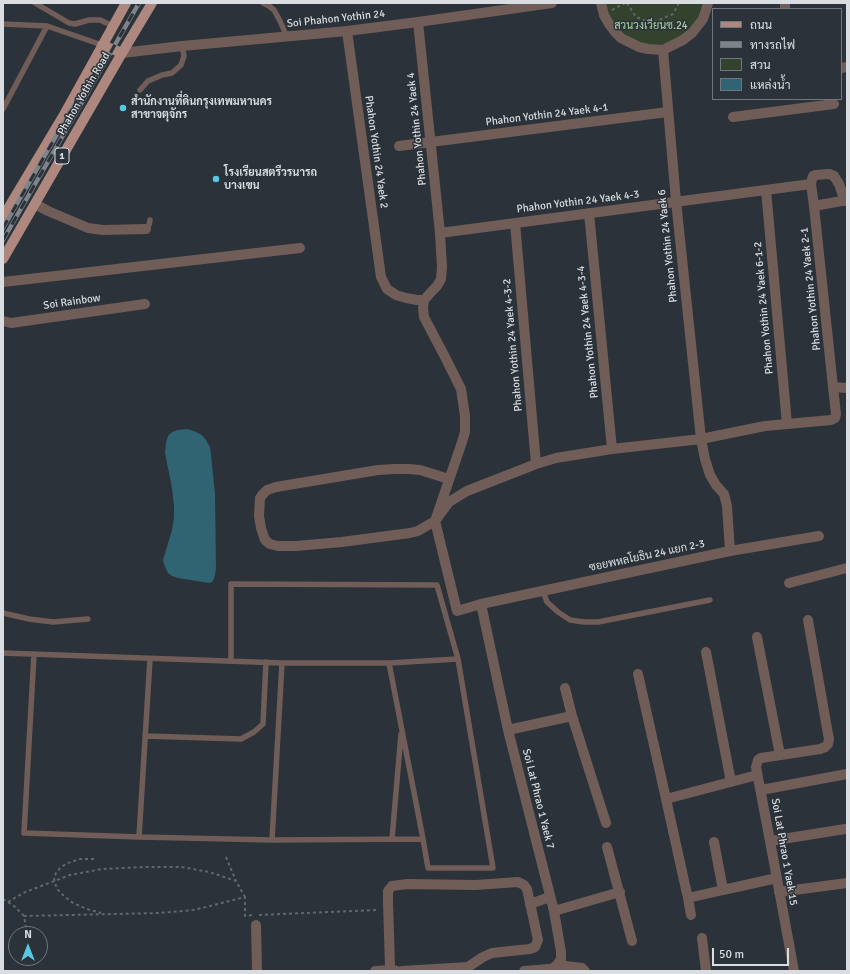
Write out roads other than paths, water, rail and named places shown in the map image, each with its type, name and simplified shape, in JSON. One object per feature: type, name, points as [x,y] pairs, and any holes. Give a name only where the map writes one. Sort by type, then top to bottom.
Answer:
[{"type":"main road","name":"Phahon Yothin Road","points":[[3,217],[65,113],[126,3]]},
{"type":"main road","name":"Phahon Yothin Road","points":[[3,259],[152,3]]},
{"type":"main road","points":[[102,45],[122,53]]},
{"type":"street","name":"Soi Phahon Yothin 24","points":[[122,53],[347,31],[418,22],[495,7],[552,3]]},
{"type":"street","points":[[600,3],[604,15],[615,32],[621,38],[648,49],[663,50],[683,40],[692,33],[703,19],[708,3]]},
{"type":"street","name":"Phahon Yothin 24 Yaek 4","points":[[418,22],[440,233]]},
{"type":"street","name":"Phahon Yothin 24 Yaek 2","points":[[347,31],[381,277],[387,289],[396,295],[417,300],[424,300]]},
{"type":"street","name":"Phahon Yothin 24 Yaek 6","points":[[663,50],[676,202],[701,439],[710,475],[724,494],[728,506],[730,551]]},
{"type":"street","points":[[733,117],[834,106]]},
{"type":"street","name":"Phahon Yothin 24 Yaek 4-1","points":[[398,146],[668,112]]},
{"type":"street","points":[[811,187],[813,176],[829,174],[834,176],[846,200],[814,206]]},
{"type":"street","name":"Phahon Yothin 24 Yaek 4-3","points":[[440,233],[766,190],[811,187]]},
{"type":"street","name":"Phahon Yothin 24 Yaek 2-1","points":[[434,521],[449,502],[467,491],[536,464],[556,458],[612,449],[701,439],[765,426],[831,420],[835,418],[836,414],[811,187]]},
{"type":"street","name":"Phahon Yothin 24 Yaek 6-1-2","points":[[766,190],[787,424]]},
{"type":"street","points":[[35,204],[88,228],[103,230],[148,225]]},
{"type":"street","name":"Phahon Yothin 24 Yaek 4-3-4","points":[[588,213],[612,449]]},
{"type":"street","name":"Phahon Yothin 24 Yaek 4-3-2","points":[[515,222],[536,464]]},
{"type":"street","points":[[440,233],[442,267],[441,279],[437,286],[424,300],[424,317],[461,389],[465,416],[465,432],[449,478],[434,521],[418,531],[410,533],[342,542],[296,546],[278,546],[270,544],[265,540],[261,528],[260,498],[267,490],[276,486],[378,470],[408,468],[449,478]]},
{"type":"street","points":[[3,282],[300,248]]},
{"type":"street","name":"Soi Rainbow","points":[[3,321],[11,323],[145,304]]},
{"type":"street","points":[[833,387],[847,388]]},
{"type":"street","name":"ซอยพหลโยธิน 24 แยก 2-3","points":[[434,521],[457,610],[518,593],[543,591],[588,577],[819,536]]},
{"type":"street","points":[[789,583],[847,568]]},
{"type":"street","name":"Soi Lat Phrao 1 Yaek 7","points":[[481,604],[508,730],[554,911],[561,959],[552,968]]},
{"type":"street","points":[[757,637],[780,755],[820,749],[828,744],[829,740],[808,620]]},
{"type":"street","points":[[706,652],[731,782]]},
{"type":"street","points":[[638,674],[687,894]]},
{"type":"street","points":[[565,688],[572,716],[606,823]]},
{"type":"street","points":[[508,730],[572,716]]},
{"type":"street","name":"Soi Lat Phrao 1 Yaek 15","points":[[780,755],[761,758],[758,760],[756,767],[794,971]]},
{"type":"street","points":[[761,790],[847,774]]},
{"type":"street","points":[[666,799],[758,775]]},
{"type":"street","points":[[770,841],[845,828]]},
{"type":"street","points":[[714,842],[723,890]]},
{"type":"street","points":[[607,846],[632,941]]},
{"type":"street","points":[[691,915],[688,898],[777,878]]},
{"type":"street","points":[[375,971],[397,971],[468,967],[492,953],[530,950],[535,947],[538,940],[527,889],[524,884],[518,882],[476,885],[407,884],[392,886],[388,891],[390,967],[397,971]]},
{"type":"street","points":[[779,892],[847,882]]},
{"type":"street","points":[[554,911],[620,892]]},
{"type":"street","points":[[530,904],[550,897]]},
{"type":"street","points":[[256,925],[257,971]]},
{"type":"street","points":[[702,938],[706,971]]},
{"type":"street","points":[[524,971],[552,968],[582,968],[585,971]]},
{"type":"lane","points":[[35,3],[69,23],[75,24],[89,20],[100,20],[113,26]]},
{"type":"lane","points":[[263,3],[274,10],[287,37]]},
{"type":"lane","points":[[3,24],[47,26],[102,45]]},
{"type":"lane","points":[[3,109],[47,26]]},
{"type":"lane","points":[[140,90],[148,81],[162,75],[172,73],[181,65],[184,56],[182,46]]},
{"type":"lane","points":[[231,661],[231,584],[437,585],[458,659],[493,868],[428,868],[389,663]]},
{"type":"lane","points":[[543,591],[547,602],[558,612],[570,620],[584,622],[598,622],[710,600]]},
{"type":"lane","points":[[3,613],[29,619],[52,622],[88,619]]},
{"type":"lane","points":[[3,653],[282,663],[389,663],[458,659]]},
{"type":"lane","points":[[34,654],[24,833],[272,840],[423,839]]},
{"type":"lane","points":[[139,837],[150,658]]},
{"type":"lane","points":[[145,736],[241,739],[254,732],[263,724],[266,662]]},
{"type":"lane","points":[[272,840],[282,663]]},
{"type":"lane","points":[[392,839],[402,725]]},
{"type":"water","points":[[187,429],[202,435],[210,447],[215,494],[216,569],[214,579],[209,583],[172,576],[168,573],[163,560],[172,530],[174,517],[172,488],[165,453],[166,443],[168,436],[172,432]]},
{"type":"railway","points":[[3,240],[139,3]]},
{"type":"railway","points":[[3,228],[89,79]]},
{"type":"place","name":"สำนักงานที่ดินกรุงเทพมหานคร สาขาจตุจักร","points":[[123,108]]},
{"type":"place","name":"โรงเรียนสตรีวรนารถ บางเขน","points":[[216,179]]},
{"type":"park label","name":"สวนวงเวียนซ.24","points":[[651,26]]}]
